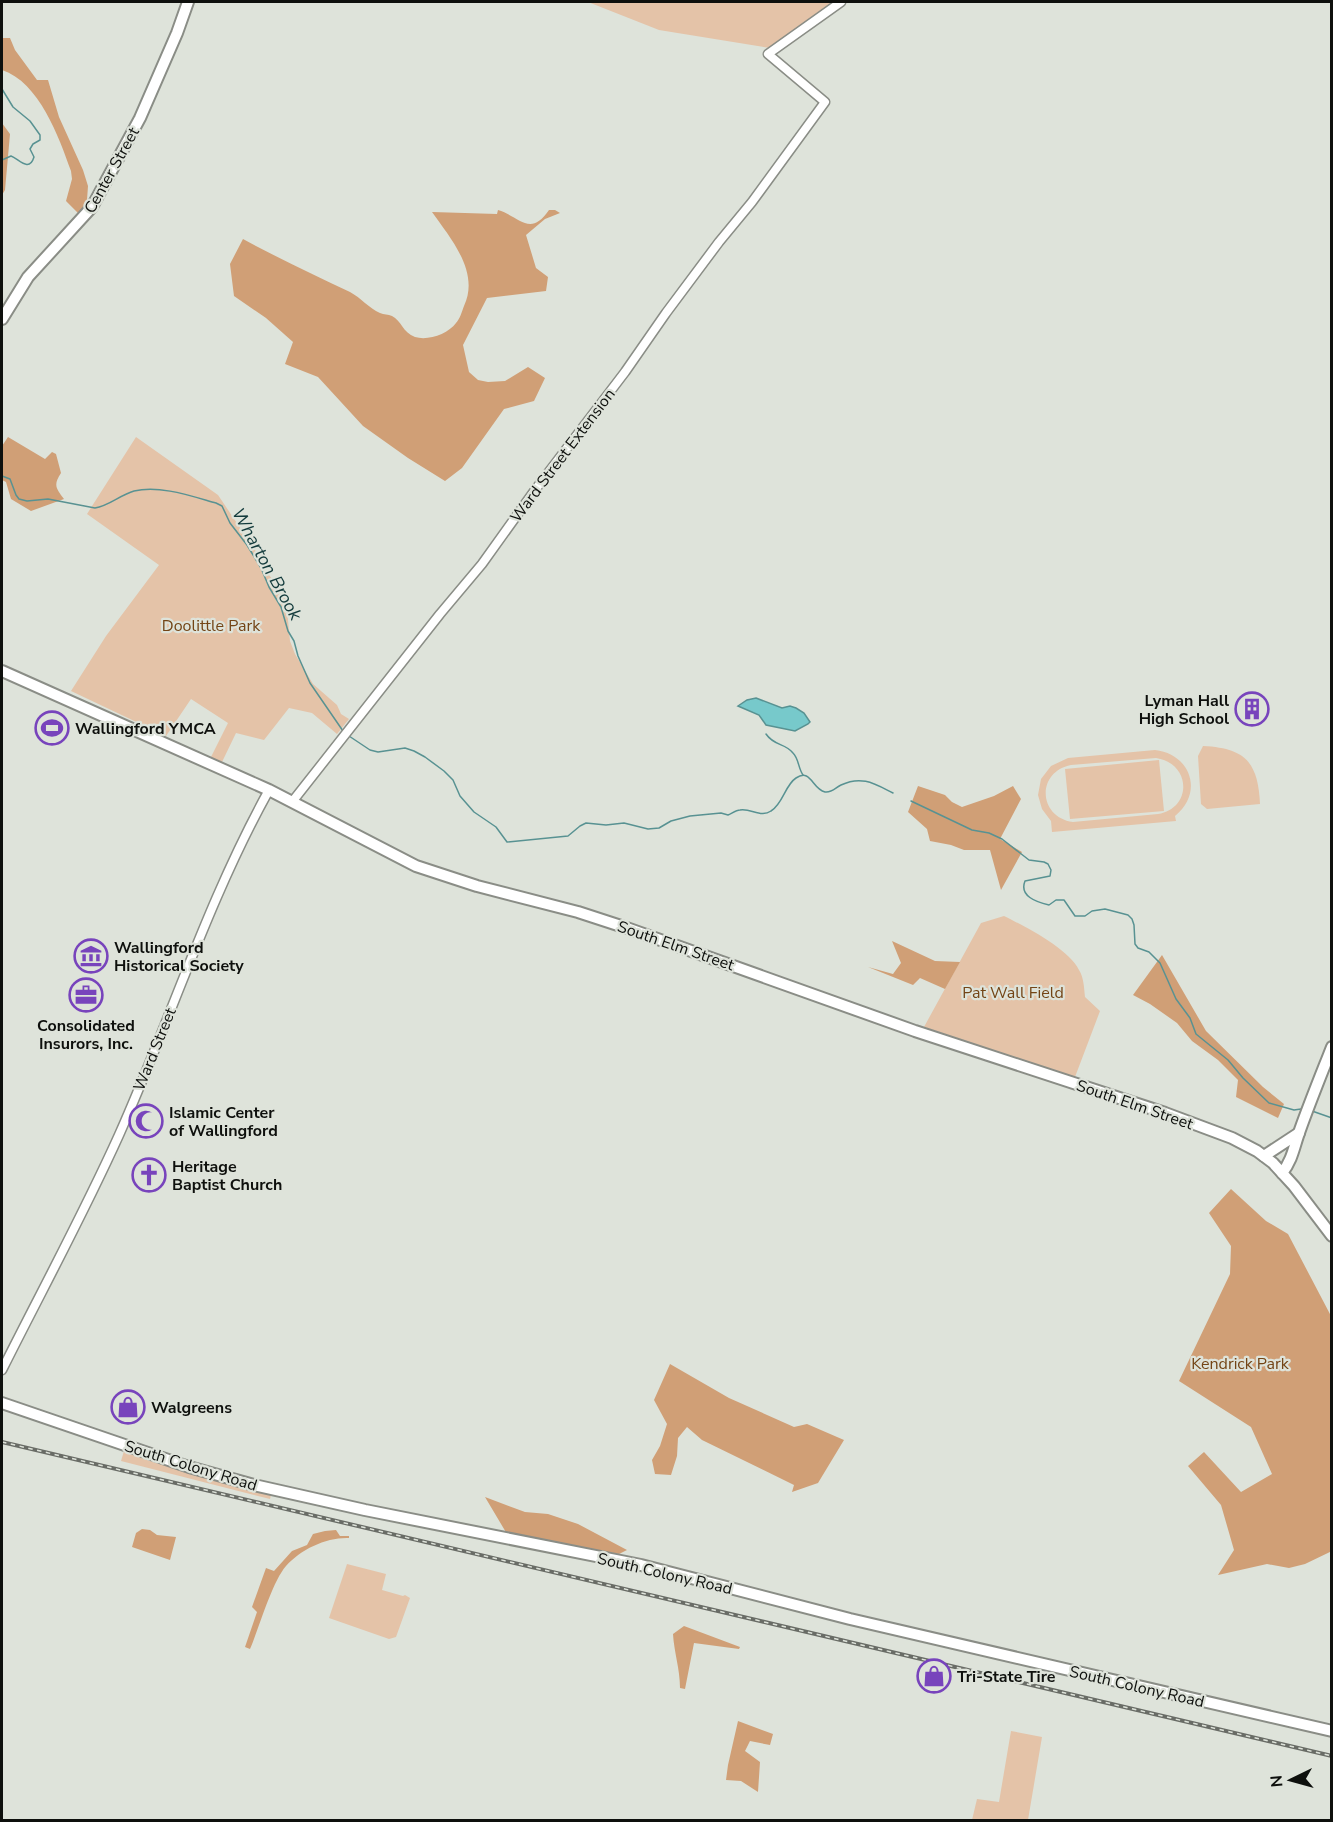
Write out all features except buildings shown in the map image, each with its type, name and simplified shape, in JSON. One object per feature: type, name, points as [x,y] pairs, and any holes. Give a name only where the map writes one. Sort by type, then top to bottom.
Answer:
[{"type":"main road","name":"Center Street","points":[[2,319],[28,277],[92,207],[140,118],[188,2]]},
{"type":"main road","name":"South Elm Street","points":[[2,671],[269,790],[395,856],[431,872],[485,889],[578,912],[624,927],[915,1031],[1165,1113],[1232,1138],[1264,1156],[1282,1173],[1332,1236]]},
{"type":"main road","points":[[1282,1173],[1290,1162],[1332,1047]]},
{"type":"main road","points":[[1264,1156],[1299,1133]]},
{"type":"main road","name":"South Colony Road","points":[[2,1403],[189,1467],[286,1493],[641,1565],[850,1619],[1332,1731]]},
{"type":"street","name":"Ward Street Extension","points":[[292,802],[482,564],[625,372],[666,313],[752,202],[825,102],[768,54],[841,2]]},
{"type":"street","name":"Ward Street","points":[[2,1370],[69,1241],[119,1135],[214,901],[269,790]]},
{"type":"green space","points":[[588,2],[835,2],[770,48],[659,30]]},
{"type":"green space","points":[[2,38],[10,38],[15,50],[37,80],[48,80],[59,117],[88,186],[87,200],[79,214],[66,201],[72,179],[71,171],[46,112],[27,86],[15,76],[2,70]]},
{"type":"green space","points":[[2,123],[10,134],[5,190],[2,195]]},
{"type":"green space","points":[[498,210],[530,224],[536,223],[549,210],[560,213],[545,219],[526,235],[536,268],[548,277],[546,291],[487,298],[463,345],[469,372],[478,380],[505,381],[528,367],[545,378],[534,401],[504,409],[462,468],[445,481],[363,426],[318,377],[285,364],[293,342],[266,318],[234,296],[230,264],[243,239],[350,292],[380,313],[398,320],[405,330],[415,337],[437,336],[452,327],[459,319],[468,293],[468,281],[461,256],[432,212],[497,214]]},
{"type":"green space","points":[[8,437],[45,459],[52,452],[56,454],[61,473],[56,486],[64,499],[31,511],[11,499],[6,482],[2,480],[2,446]]},
{"type":"green space","name":"Doolittle Park","points":[[136,437],[218,495],[286,599],[290,641],[295,654],[313,684],[337,705],[341,714],[349,719],[337,734],[312,713],[289,708],[264,740],[236,733],[222,762],[211,757],[228,723],[191,699],[166,736],[71,691],[106,636],[159,565],[87,514]]},
{"type":"green space","points":[[1203,746],[1229,750],[1246,760],[1256,777],[1260,804],[1207,809],[1201,804],[1198,756]]},
{"type":"green space","points":[[1155,750],[1167,753],[1185,767],[1191,786],[1189,797],[1184,807],[1175,816],[1176,821],[1052,832],[1051,821],[1042,809],[1038,795],[1041,779],[1051,766],[1068,758]],"holes":[[[1156,758],[1168,762],[1181,776],[1182,795],[1169,810],[1158,814],[1073,822],[1061,818],[1048,804],[1047,785],[1052,776],[1060,769],[1071,765]]]},
{"type":"green space","points":[[1159,760],[1164,811],[1070,819],[1065,769]]},
{"type":"green space","points":[[918,786],[945,795],[962,807],[994,796],[1013,786],[1021,799],[1000,839],[1022,852],[1001,890],[990,850],[964,850],[930,841],[927,829],[908,812]]},
{"type":"green space","name":"Pat Wall Field","points":[[1004,916],[1046,939],[1066,954],[1081,973],[1085,997],[1100,1011],[1075,1077],[924,1027],[981,923]]},
{"type":"green space","points":[[892,941],[935,961],[960,962],[945,989],[920,978],[913,985],[868,967],[893,974],[901,963]]},
{"type":"green space","points":[[1162,955],[1206,1031],[1263,1087],[1284,1104],[1278,1118],[1236,1097],[1238,1080],[1218,1060],[1192,1041],[1177,1023],[1133,995]]},
{"type":"green space","name":"Kendrick Park","points":[[1231,1189],[1266,1221],[1288,1234],[1331,1316],[1332,1551],[1305,1564],[1289,1568],[1267,1564],[1218,1575],[1234,1550],[1221,1505],[1188,1466],[1204,1452],[1241,1492],[1272,1474],[1251,1427],[1179,1381],[1230,1274],[1231,1246],[1209,1213]]},
{"type":"green space","points":[[670,1364],[729,1398],[794,1427],[807,1424],[844,1440],[818,1483],[792,1492],[794,1485],[702,1440],[687,1427],[678,1438],[677,1456],[671,1475],[655,1474],[652,1460],[660,1446],[667,1424],[654,1400]]},
{"type":"green space","points":[[124,1451],[271,1495],[270,1499],[121,1461]]},
{"type":"green space","points":[[485,1497],[525,1512],[548,1514],[578,1524],[627,1550],[619,1554],[507,1534]]},
{"type":"green space","points":[[142,1529],[150,1530],[157,1535],[176,1537],[170,1560],[132,1547],[136,1533]]},
{"type":"green space","points":[[336,1530],[340,1536],[349,1536],[349,1538],[315,1545],[299,1554],[286,1566],[271,1594],[250,1649],[245,1647],[257,1612],[252,1607],[266,1568],[274,1571],[292,1551],[307,1545],[313,1534]]},
{"type":"green space","points":[[347,1564],[386,1574],[382,1590],[410,1598],[396,1637],[389,1639],[329,1618]]},
{"type":"green space","points":[[684,1626],[740,1647],[739,1649],[694,1643],[685,1689],[680,1688],[673,1634]]},
{"type":"green space","points":[[738,1721],[773,1734],[770,1745],[750,1741],[745,1751],[760,1762],[758,1792],[741,1781],[726,1780]]},
{"type":"green space","points":[[1011,1731],[1042,1737],[1028,1820],[972,1820],[977,1799],[999,1802]]},
{"type":"water","points":[[756,698],[782,708],[790,706],[796,708],[804,713],[810,722],[795,731],[766,725],[759,715],[738,706],[747,700]]},
{"type":"waterway","name":"Wharton Brook","points":[[2,89],[13,107],[30,121],[40,135],[40,140],[30,149],[34,157],[29,164],[24,164],[11,156],[2,160]]},
{"type":"waterway","name":"Wharton Brook","points":[[2,476],[10,479],[19,499],[27,501],[48,499],[95,508],[134,491],[154,489],[186,495],[222,506],[230,523],[261,568],[281,607],[288,631],[310,683],[343,731]]},
{"type":"waterway","points":[[766,734],[772,741],[793,753],[803,775]]},
{"type":"waterway","name":"Wharton Brook","points":[[349,736],[370,750],[378,752],[405,748],[425,757],[453,780],[460,796],[474,812],[496,827],[507,842],[568,836],[586,823],[606,825],[624,823],[648,829],[659,828],[671,821],[690,816],[721,813],[728,815],[744,810],[763,814],[775,808],[792,781],[801,776],[808,777],[825,792],[849,782],[862,781],[893,793]]},
{"type":"waterway","name":"Wharton Brook","points":[[911,801],[972,830],[989,833],[1002,839],[1029,860],[1048,864],[1051,870],[1050,876],[1025,881],[1024,891],[1030,898],[1049,905],[1056,900],[1064,900],[1075,916],[1085,916],[1092,911],[1105,909],[1128,915],[1134,925],[1135,944],[1138,948],[1149,952],[1160,963],[1176,999],[1190,1018],[1196,1034],[1228,1060],[1269,1103],[1294,1110],[1301,1109]]},
{"type":"waterway","name":"Wharton Brook","points":[[1312,1111],[1332,1118]]},
{"type":"railway","points":[[2,1442],[1332,1756]]},
{"type":"place","name":"Lyman Hall High School","points":[[1252,709]]},
{"type":"place","name":"Wallingford YMCA","points":[[52,728]]},
{"type":"place","name":"Wallingford Historical Society","points":[[91,956]]},
{"type":"place","name":"Consolidated Insurors, Inc.","points":[[86,995]]},
{"type":"place","name":"Islamic Center of Wallingford","points":[[146,1121]]},
{"type":"place","name":"Heritage Baptist Church","points":[[149,1175]]},
{"type":"place","name":"Walgreens","points":[[128,1407]]},
{"type":"place","name":"Tri-State Tire","points":[[934,1676]]}]
